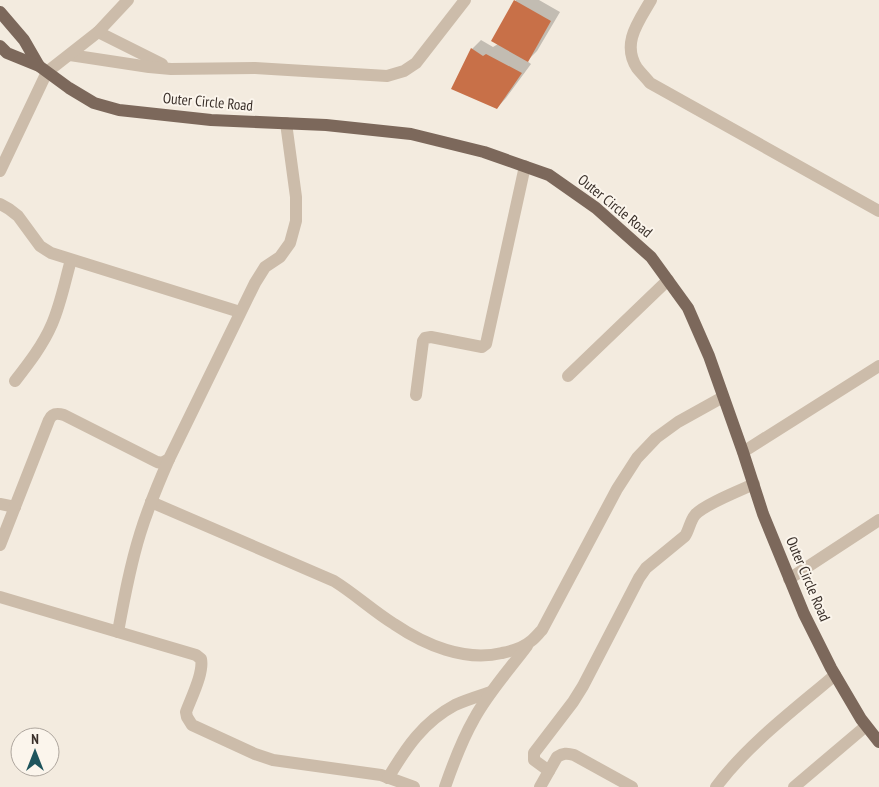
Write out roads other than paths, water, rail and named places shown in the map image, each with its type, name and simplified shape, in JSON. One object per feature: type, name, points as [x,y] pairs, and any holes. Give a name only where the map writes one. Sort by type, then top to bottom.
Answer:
[{"type":"main road","name":"Outer Circle Road","points":[[0,12],[24,40],[43,69]]},
{"type":"main road","name":"Outer Circle Road","points":[[0,46],[7,53],[43,69],[94,103],[119,110],[211,120],[326,125],[411,134],[484,152],[549,175],[596,208],[651,256],[688,308],[709,356],[763,514],[804,614],[835,675],[861,720],[879,742]]},
{"type":"street","points":[[0,171],[43,69],[70,55],[98,32],[128,0]]},
{"type":"street","points":[[70,55],[170,69],[255,68],[387,76],[404,72],[416,63],[465,0]]},
{"type":"street","points":[[651,0],[633,31],[630,50],[637,67],[650,82],[879,211]]},
{"type":"street","points":[[98,32],[170,69]]},
{"type":"street","points":[[118,632],[139,536],[169,459],[255,283],[265,267],[280,257],[290,243],[296,221],[296,197],[286,124]]},
{"type":"street","points":[[416,395],[423,341],[425,338],[431,337],[482,347],[486,344],[525,166]]},
{"type":"street","points":[[0,204],[18,216],[40,246],[50,253],[240,312]]},
{"type":"street","points":[[15,381],[35,354],[51,325],[61,298],[71,260]]},
{"type":"street","points":[[568,376],[668,280]]},
{"type":"street","points":[[743,452],[879,366]]},
{"type":"street","points":[[459,787],[446,785],[462,742],[474,717],[530,642],[542,630],[617,489],[637,458],[656,438],[678,422],[723,397]]},
{"type":"street","points":[[0,545],[51,416],[55,414],[64,415],[157,462],[162,463],[169,459]]},
{"type":"street","points":[[549,771],[534,760],[534,753],[583,686],[646,568],[685,536],[695,515],[704,508],[754,484]]},
{"type":"street","points":[[151,502],[334,581],[395,625],[426,643],[454,652],[475,656],[494,655],[512,651],[530,642]]},
{"type":"street","points":[[0,504],[15,508]]},
{"type":"street","points":[[789,579],[879,520]]},
{"type":"street","points":[[0,597],[196,655],[201,659],[202,664],[186,712],[187,717],[192,725],[255,754],[273,760],[365,772],[414,787]]},
{"type":"street","points":[[716,787],[727,772],[768,732],[835,675]]},
{"type":"street","points":[[388,778],[410,743],[438,715],[456,705],[491,692]]},
{"type":"street","points":[[794,787],[866,726]]},
{"type":"street","points":[[540,787],[557,757],[567,753],[632,787]]}]
